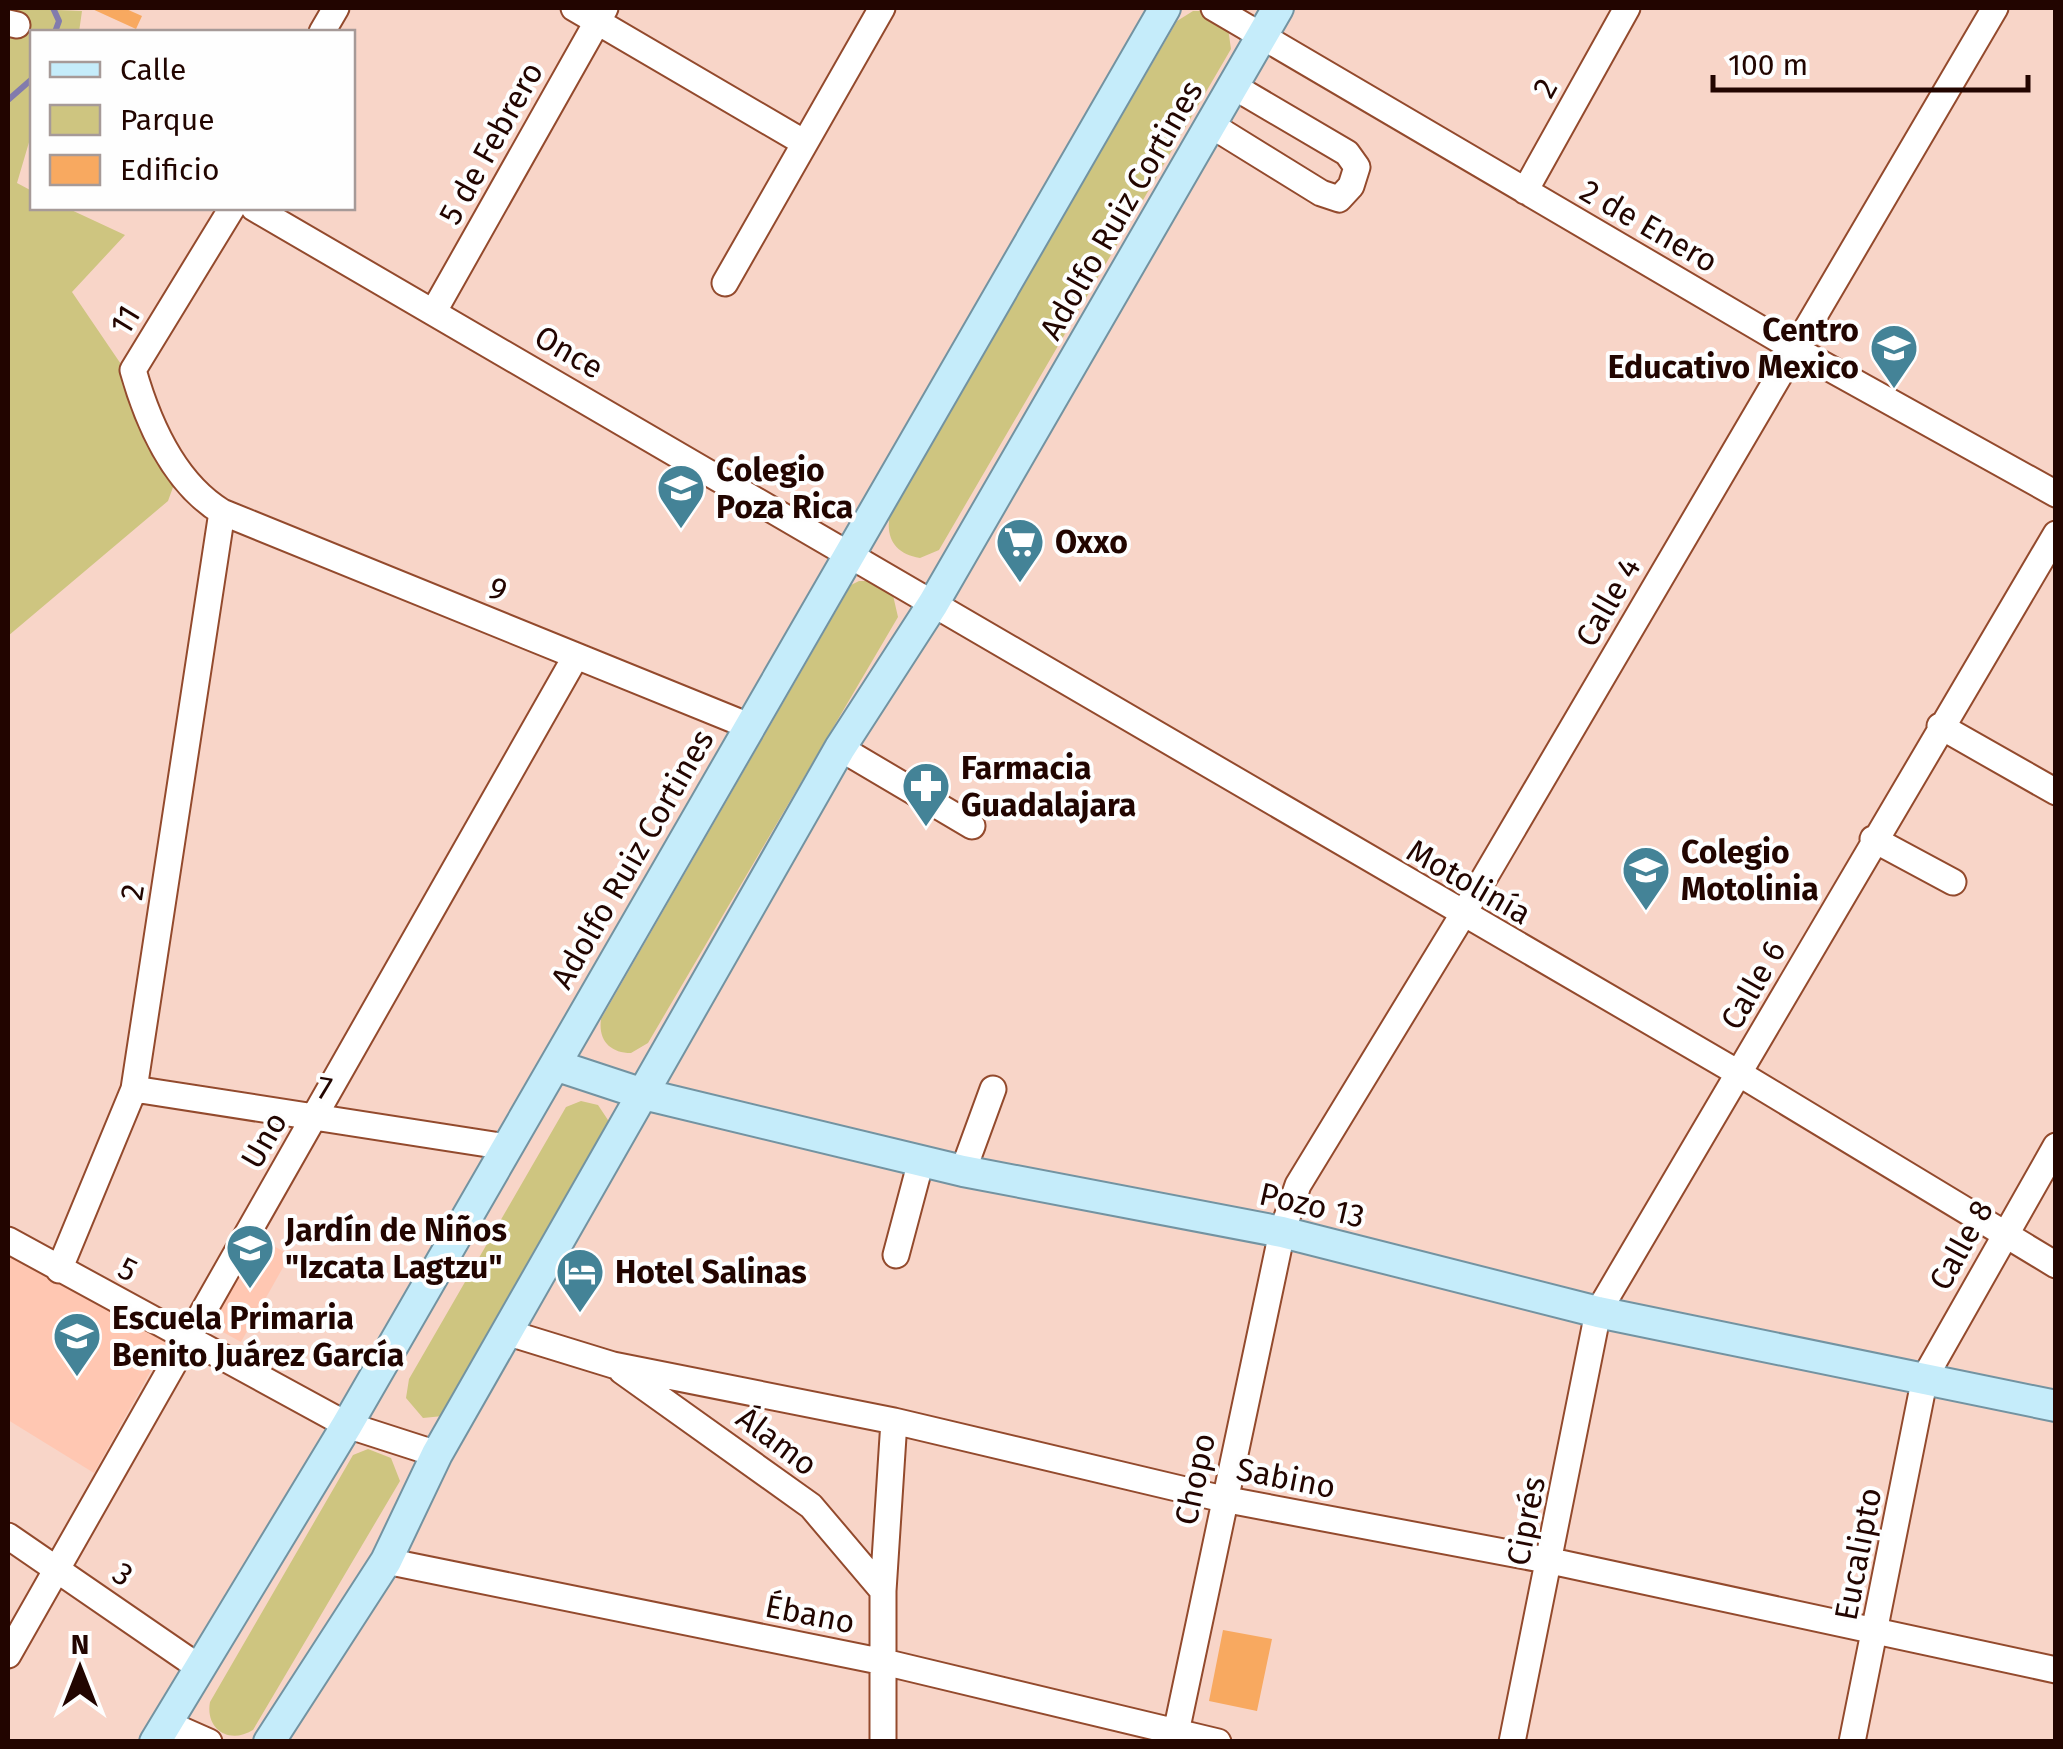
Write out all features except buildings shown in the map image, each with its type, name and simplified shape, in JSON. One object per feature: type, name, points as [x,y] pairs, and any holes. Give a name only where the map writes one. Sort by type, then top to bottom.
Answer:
[{"type":"main road","name":"Adolfo Ruiz Cortines","points":[[161,1732],[346,1425],[1165,8]]},
{"type":"main road","name":"Adolfo Ruiz Cortines","points":[[269,1742],[386,1561],[436,1454],[840,748],[932,604],[1278,8]]},
{"type":"main road","name":"Pozo 13","points":[[555,1064],[643,1094],[963,1171],[1282,1232],[1598,1312],[2056,1406]]},
{"type":"street","points":[[323,30],[336,8]]},
{"type":"street","points":[[574,8],[601,14],[803,142]]},
{"type":"street","points":[[725,283],[882,8]]},
{"type":"street","name":"2 de Enero","points":[[1214,8],[1795,349],[2056,494]]},
{"type":"street","name":"Calle 4","points":[[1282,1232],[1298,1185],[1462,916],[1995,8]]},
{"type":"street","name":"2","points":[[1524,191],[1628,10]]},
{"type":"street","name":"5 de Febrero","points":[[434,311],[601,14]]},
{"type":"street","points":[[1211,124],[1321,194],[1339,198],[1351,186],[1357,167],[1347,153],[1233,86]]},
{"type":"street","name":"11","points":[[222,512],[197,497],[150,425],[132,370],[231,210]]},
{"type":"street","name":"Once","points":[[257,210],[849,555]]},
{"type":"street","name":"2","points":[[59,1270],[134,1089],[222,512]]},
{"type":"street","name":"9","points":[[222,512],[749,726]]},
{"type":"street","name":"Calle 6","points":[[1598,1312],[2056,534]]},
{"type":"street","name":"Motolinía","points":[[849,555],[1462,916],[1740,1074],[2056,1265]]},
{"type":"street","name":"Uno","points":[[8,1655],[576,656]]},
{"type":"street","points":[[1940,726],[2056,792]]},
{"type":"street","points":[[840,748],[972,826]]},
{"type":"street","points":[[1873,839],[1953,882]]},
{"type":"street","name":"7","points":[[134,1089],[507,1147]]},
{"type":"street","points":[[963,1171],[993,1089]]},
{"type":"street","name":"Calle 8","points":[[1925,1377],[2056,1146]]},
{"type":"street","points":[[896,1255],[921,1161]]},
{"type":"street","name":"Chopo","points":[[1175,1737],[1282,1232]]},
{"type":"street","name":"5","points":[[8,1240],[346,1425],[436,1454]]},
{"type":"street","name":"Ciprés","points":[[1512,1742],[1598,1312]]},
{"type":"street","name":"Sabino","points":[[508,1333],[613,1365],[894,1421],[1223,1499],[1551,1561],[2056,1670]]},
{"type":"street","name":"Álamo","points":[[613,1365],[811,1506],[882,1591]]},
{"type":"street","name":"Eucalipto","points":[[1852,1742],[1925,1377]]},
{"type":"street","points":[[883,1742],[882,1591],[894,1421]]},
{"type":"street","name":"3","points":[[8,1536],[200,1668]]},
{"type":"street","name":"Ébano","points":[[386,1561],[884,1662],[1175,1737],[1218,1742]]},
{"type":"street","points":[[161,1732],[209,1742]]},
{"type":"shaded area","name":"Jardín de Niños \"Izcata Lagtzu\"","points":[[259,1238],[290,1255],[241,1342],[210,1325]]},
{"type":"shaded area","name":"Escuela Primaria Benito Juárez García","points":[[8,1254],[169,1338],[94,1473],[8,1420]]},
{"type":"green space","points":[[8,8],[82,11],[79,30],[30,30],[30,139],[17,183],[30,190],[30,210],[71,210],[125,235],[72,292],[184,457],[168,501],[8,636],[8,37],[22,37],[28,18],[8,12]]},
{"type":"green space","points":[[1193,11],[1204,11],[1228,28],[1231,49],[939,550],[920,558],[904,553],[891,537],[890,514],[1177,21]]},
{"type":"green space","points":[[876,581],[892,591],[898,617],[648,1043],[631,1053],[611,1048],[601,1033],[601,1019],[851,585]]},
{"type":"green space","points":[[581,1101],[598,1105],[612,1126],[443,1416],[423,1418],[406,1398],[409,1379],[566,1107]]},
{"type":"green space","points":[[368,1449],[391,1458],[400,1481],[253,1730],[235,1736],[221,1732],[211,1720],[210,1702],[353,1455]]},
{"type":"waterway","points":[[53,8],[59,21],[56,30]]},
{"type":"waterway","points":[[8,100],[30,81]]},
{"type":"place","name":"Centro Educativo Mexico","points":[[1894,390]]},
{"type":"place","name":"Colegio Poza Rica","points":[[681,530]]},
{"type":"place","name":"Oxxo","points":[[1020,584]]},
{"type":"place","name":"Farmacia Guadalajara","points":[[926,828]]},
{"type":"place","name":"Colegio Motolinia","points":[[1646,912]]},
{"type":"place","name":"Jardín de Niños \"Izcata Lagtzu\"","points":[[250,1290]]},
{"type":"place","name":"Hotel Salinas","points":[[580,1314]]},
{"type":"place","name":"Escuela Primaria Benito Juárez García","points":[[77,1378]]}]
